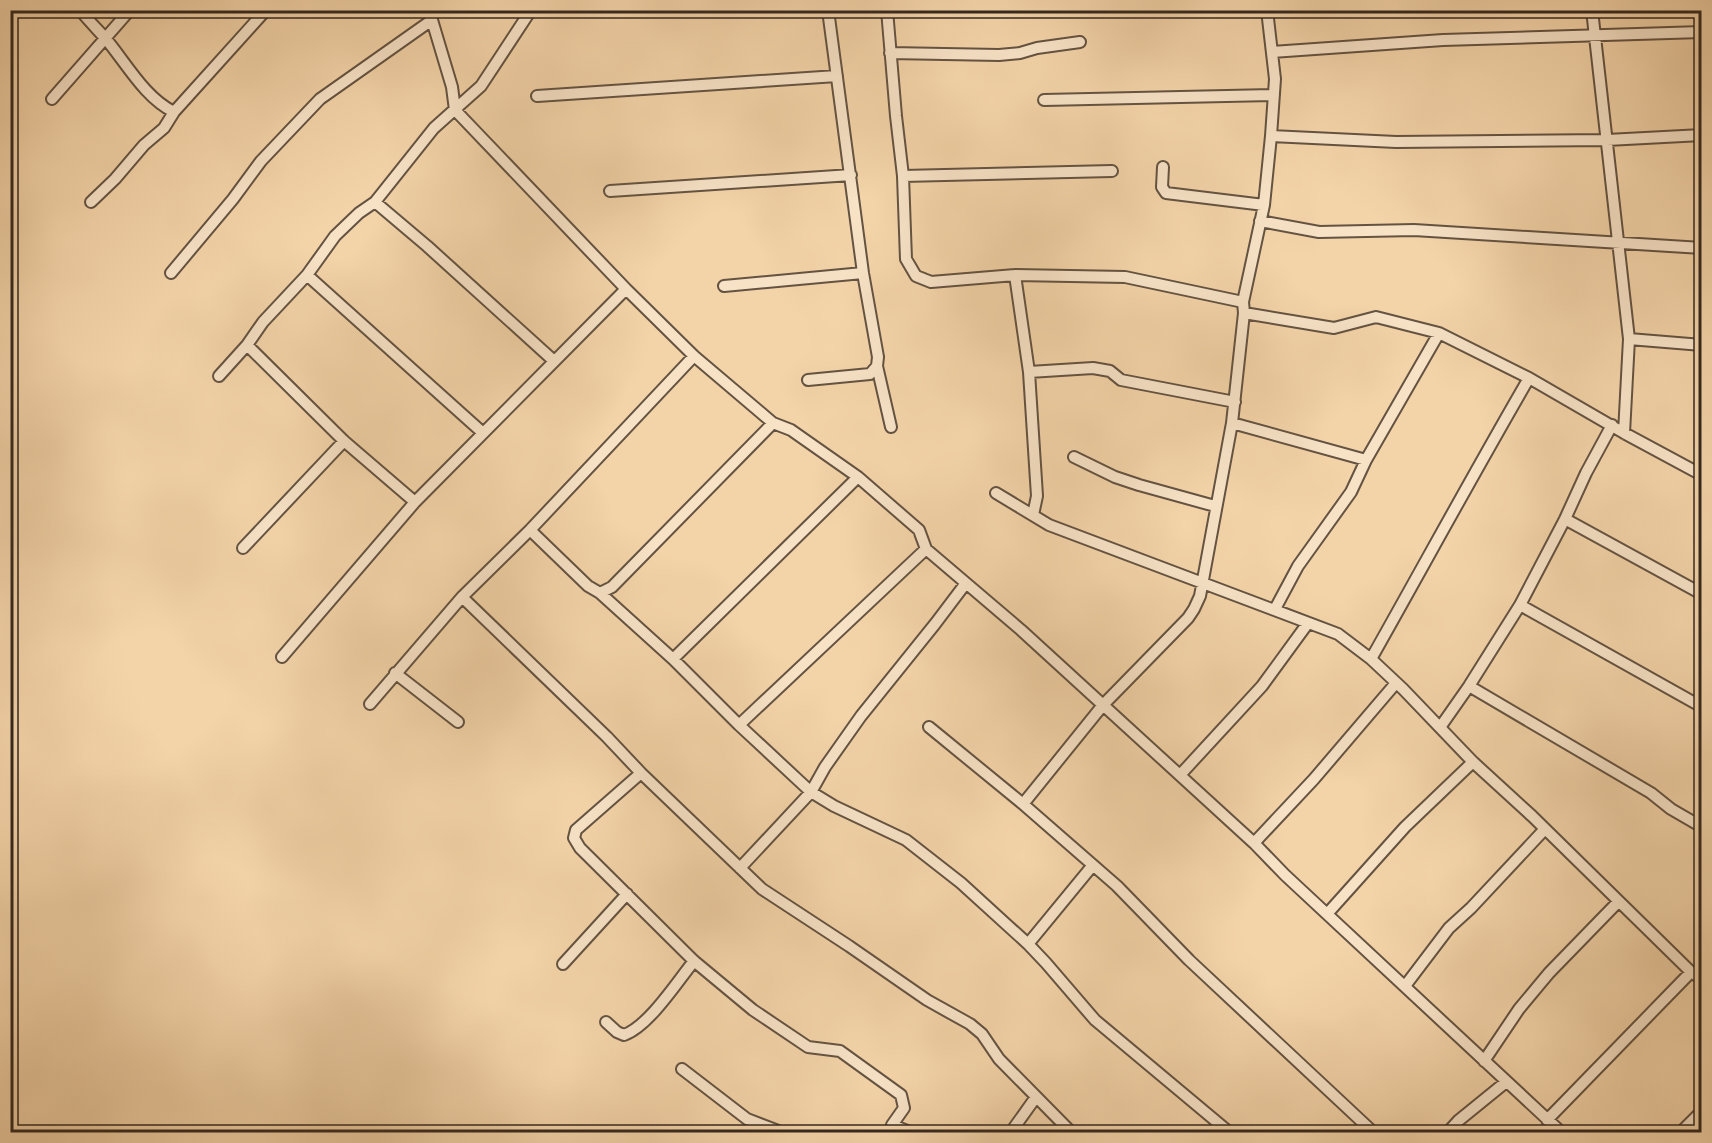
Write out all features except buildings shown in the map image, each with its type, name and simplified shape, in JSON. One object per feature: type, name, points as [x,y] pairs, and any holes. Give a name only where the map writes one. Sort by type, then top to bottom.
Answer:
[{"type":"street","points":[[80,10],[157,100],[174,112]]},
{"type":"street","points":[[52,99],[130,10]]},
{"type":"street","points":[[91,202],[115,179],[144,145],[164,128],[174,112],[266,10]]},
{"type":"street","points":[[219,376],[247,345],[263,322],[307,274],[334,236],[375,202],[434,128],[481,86],[531,10]]},
{"type":"street","points":[[828,10],[863,273],[878,357],[877,366],[891,427]]},
{"type":"street","points":[[887,10],[903,176],[906,260],[916,276],[931,282],[1015,275],[1125,277],[1334,328],[1376,317],[1439,333],[1529,378],[1624,434],[1701,475]]},
{"type":"street","points":[[1023,804],[1103,705],[1188,618],[1200,596],[1232,423],[1243,307],[1264,205],[1274,95],[1268,10]]},
{"type":"street","points":[[1592,10],[1629,339],[1624,434]]},
{"type":"street","points":[[171,273],[233,199],[261,161],[320,99],[430,15],[452,87],[455,110],[626,290],[694,356],[773,423],[791,430],[858,477],[919,530],[926,549],[1180,775],[1561,1132]]},
{"type":"street","points":[[1272,52],[1443,40],[1701,32]]},
{"type":"street","points":[[890,53],[999,55],[1080,42]]},
{"type":"street","points":[[537,96],[837,76]]},
{"type":"street","points":[[1044,100],[1274,95]]},
{"type":"street","points":[[1271,136],[1396,142],[1607,140],[1701,135]]},
{"type":"street","points":[[1163,167],[1162,187],[1166,193],[1264,205]]},
{"type":"street","points":[[903,176],[1112,171]]},
{"type":"street","points":[[610,191],[851,175]]},
{"type":"street","points":[[375,202],[554,361]]},
{"type":"street","points":[[1260,221],[1319,232],[1414,230],[1701,248]]},
{"type":"street","points":[[724,286],[863,273]]},
{"type":"street","points":[[307,274],[483,433]]},
{"type":"street","points":[[1015,275],[1029,372],[1037,496],[1033,515]]},
{"type":"street","points":[[282,657],[415,502],[626,290]]},
{"type":"street","points":[[1275,609],[1298,566],[1351,492],[1366,460],[1439,333]]},
{"type":"street","points":[[1629,339],[1701,345]]},
{"type":"street","points":[[247,345],[344,441],[415,502]]},
{"type":"street","points":[[370,704],[462,597],[530,530],[694,356]]},
{"type":"street","points":[[808,380],[870,374],[877,366]]},
{"type":"street","points":[[1029,372],[1093,368],[1110,371],[1121,380],[1235,402]]},
{"type":"street","points":[[1371,659],[1529,378]]},
{"type":"street","points":[[600,593],[612,587],[773,423]]},
{"type":"street","points":[[1232,423],[1366,460]]},
{"type":"street","points":[[1441,726],[1520,605],[1612,425]]},
{"type":"street","points":[[243,548],[344,441]]},
{"type":"street","points":[[1074,457],[1115,477],[1215,506]]},
{"type":"street","points":[[673,659],[858,477]]},
{"type":"street","points":[[996,494],[1049,525],[1338,634],[1371,659],[1441,726],[1473,762],[1701,980]]},
{"type":"street","points":[[1564,519],[1701,594]]},
{"type":"street","points":[[530,530],[588,586],[600,593],[673,659],[811,792],[834,806],[906,840],[961,883],[1028,944],[1095,1020],[1229,1132]]},
{"type":"street","points":[[739,725],[926,549]]},
{"type":"street","points":[[740,868],[811,792],[825,767],[861,716],[966,583]]},
{"type":"street","points":[[462,597],[762,889],[899,982],[970,1023],[982,1035],[999,1059],[1071,1132]]},
{"type":"street","points":[[1520,605],[1701,707]]},
{"type":"street","points":[[1180,775],[1262,686],[1308,623]]},
{"type":"street","points":[[395,673],[458,722]]},
{"type":"street","points":[[1254,843],[1314,779],[1396,683]]},
{"type":"street","points":[[1469,686],[1651,793],[1671,810],[1701,827]]},
{"type":"street","points":[[929,727],[1023,804],[1117,886],[1197,968],[1373,1132]]},
{"type":"street","points":[[1327,914],[1405,827],[1473,762]]},
{"type":"street","points":[[641,773],[576,830],[574,838],[580,848],[694,961],[753,1010],[808,1047],[840,1051],[901,1095],[904,1108],[889,1129],[910,1132]]},
{"type":"street","points":[[1405,986],[1449,928],[1471,908],[1544,830]]},
{"type":"street","points":[[1028,944],[1093,865]]},
{"type":"street","points":[[563,964],[627,894]]},
{"type":"street","points":[[1484,1061],[1519,1009],[1549,973],[1618,902]]},
{"type":"street","points":[[606,1022],[624,1035],[633,1032],[646,1020],[694,961]]},
{"type":"street","points":[[1548,1120],[1691,972]]},
{"type":"street","points":[[682,1069],[747,1119],[781,1132]]},
{"type":"street","points":[[1448,1132],[1458,1121],[1506,1082]]},
{"type":"street","points":[[1011,1132],[1036,1097]]},
{"type":"street","points":[[1681,1132],[1701,1111]]}]
